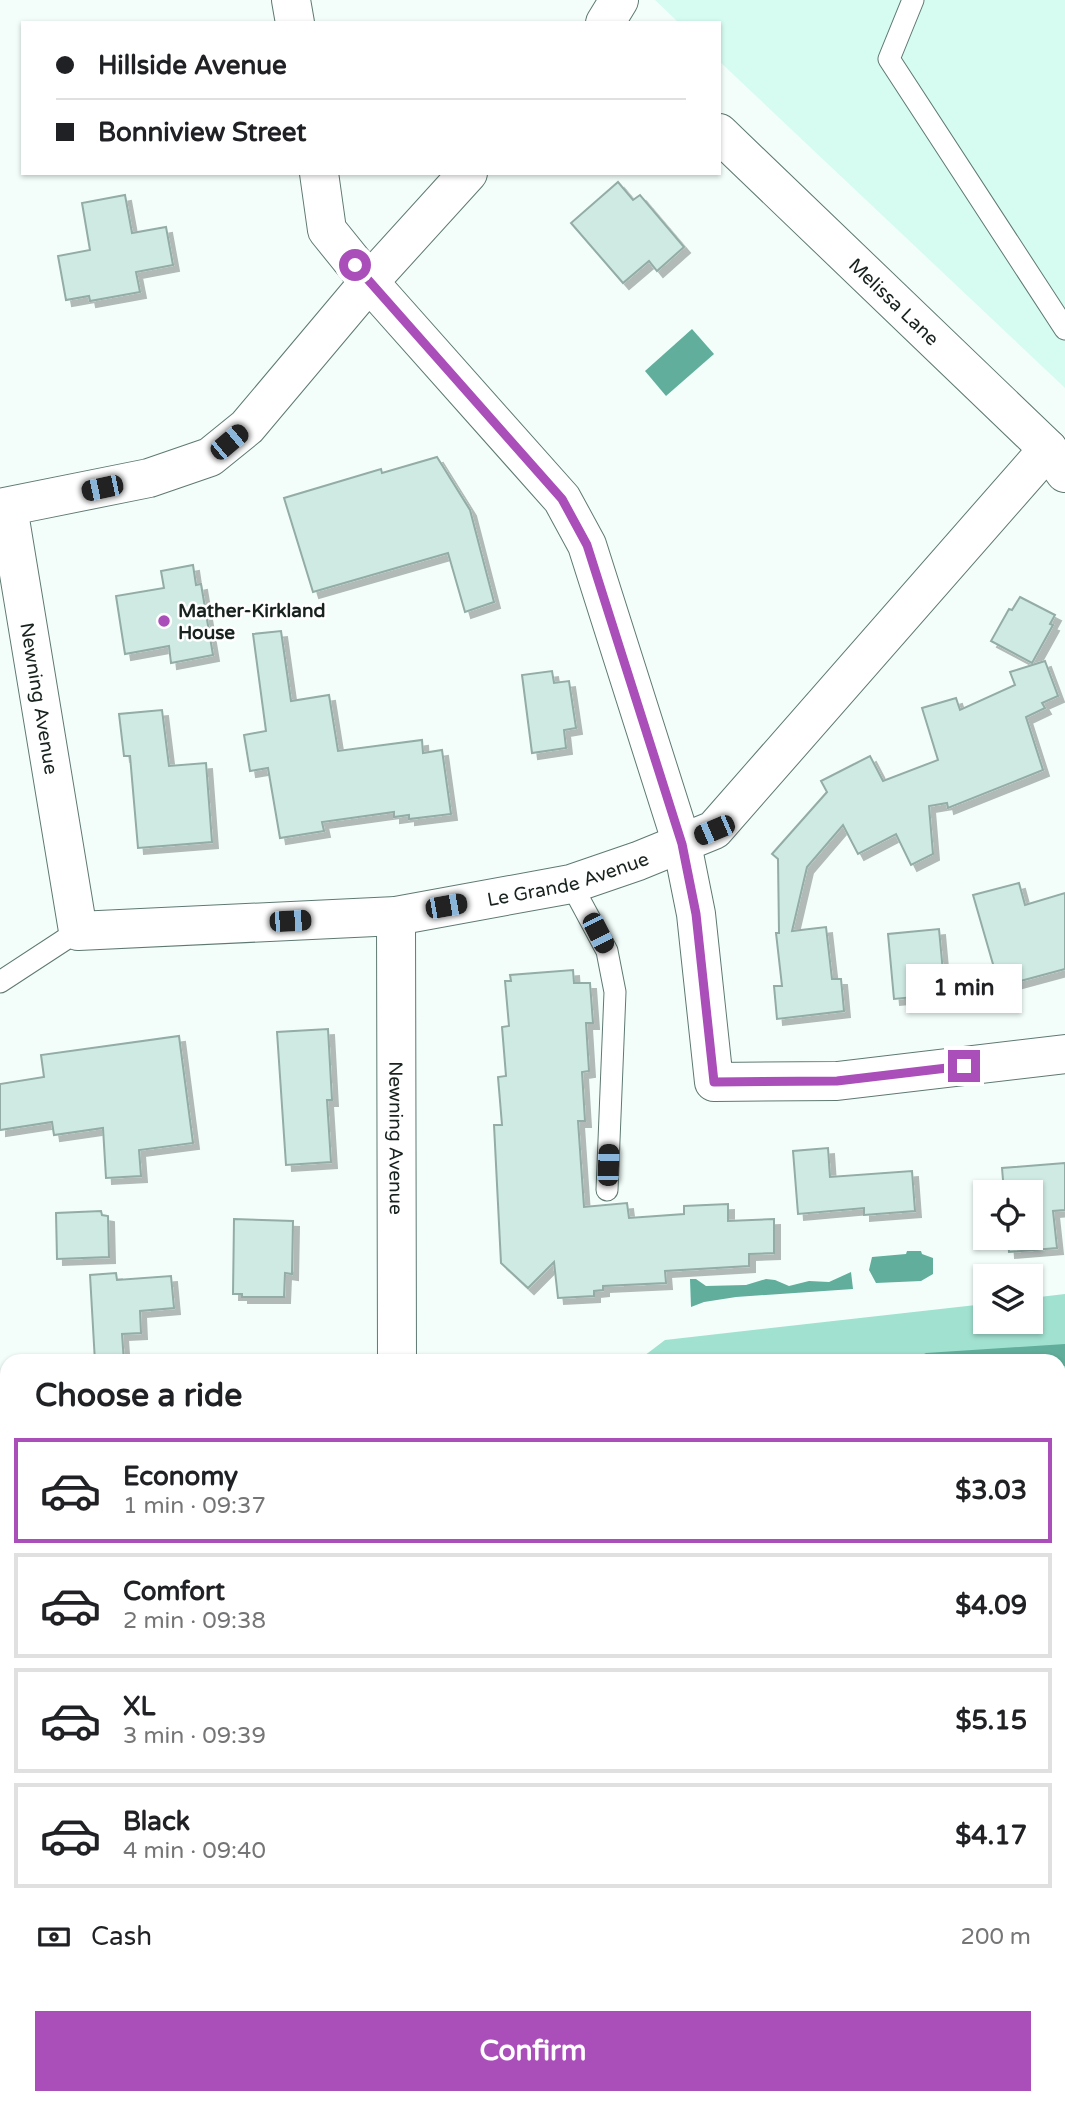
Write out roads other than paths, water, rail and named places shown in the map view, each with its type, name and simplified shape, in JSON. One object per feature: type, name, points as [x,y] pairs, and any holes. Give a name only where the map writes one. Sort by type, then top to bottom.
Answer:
[{"type":"street","points":[[291,0],[295,21]]},
{"type":"street","points":[[606,21],[619,0]]},
{"type":"street","name":"Melissa Lane","points":[[721,135],[1057,461]]},
{"type":"street","points":[[318,175],[327,230],[369,282],[562,499],[587,545],[682,844],[696,914],[714,1082],[837,1081],[1065,1054]]},
{"type":"street","points":[[4,507],[149,478],[210,457],[247,427],[369,282],[466,175]]},
{"type":"street","name":"Le Grande Avenue","points":[[78,931],[396,916],[571,884],[714,830],[1057,461]]},
{"type":"street","name":"Newning Avenue","points":[[4,507],[78,931]]},
{"type":"street","name":"Newning Avenue","points":[[396,916],[397,1354]]},
{"type":"lane","points":[[913,0],[889,59],[1065,329]]},
{"type":"lane","points":[[571,884],[607,951],[615,992],[607,1190]]},
{"type":"lane","points":[[0,982],[78,931]]},
{"type":"place","name":"Mather-Kirkland House","points":[[164,621]]}]
